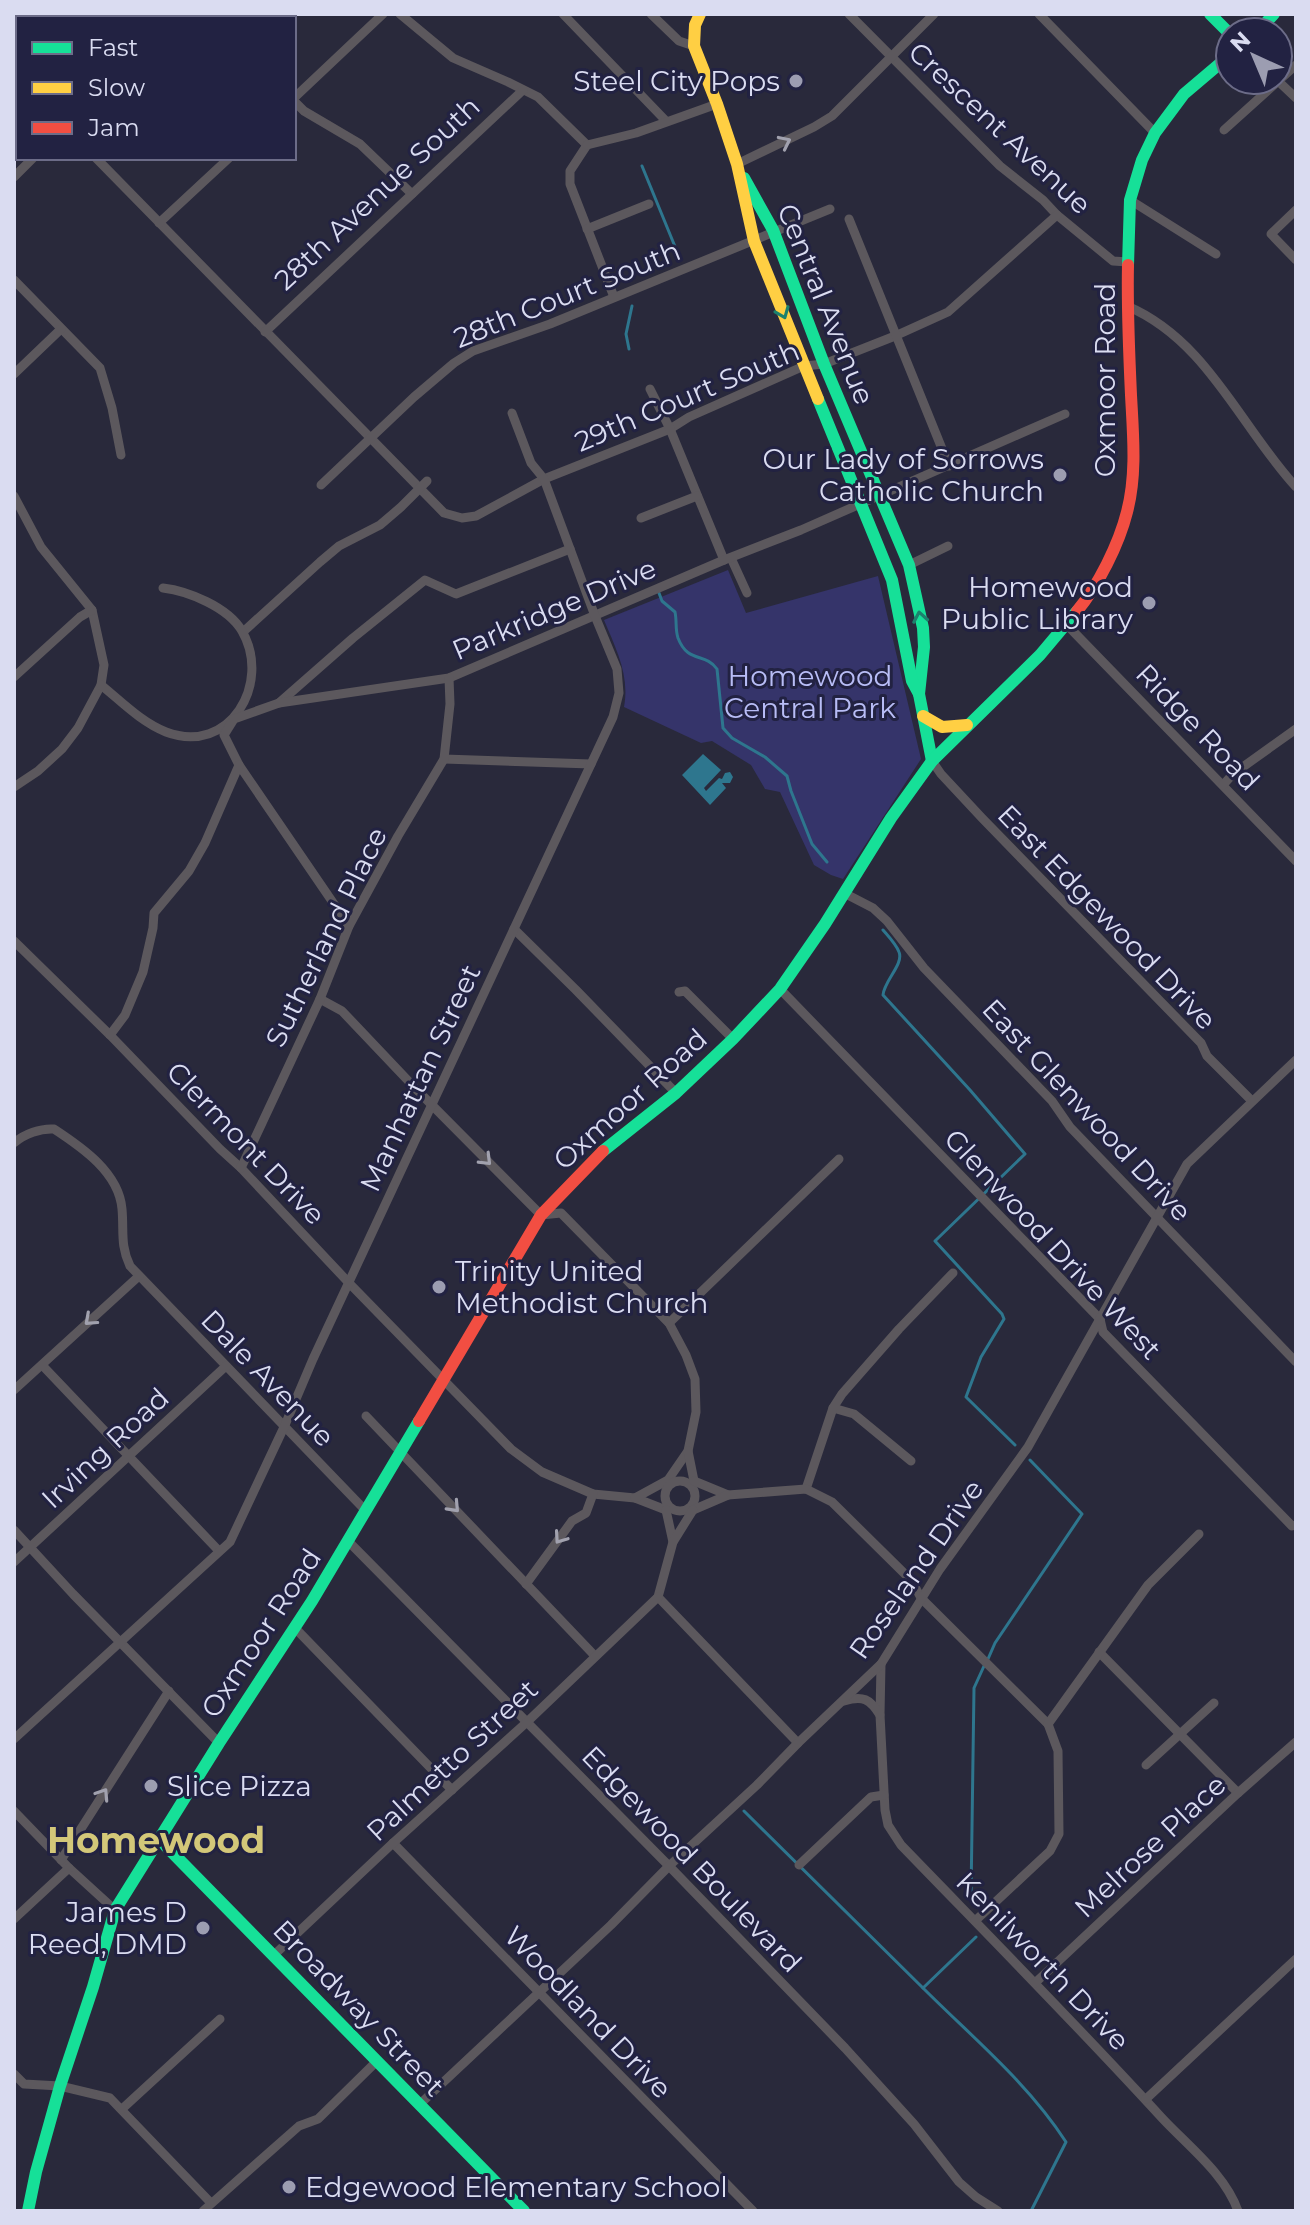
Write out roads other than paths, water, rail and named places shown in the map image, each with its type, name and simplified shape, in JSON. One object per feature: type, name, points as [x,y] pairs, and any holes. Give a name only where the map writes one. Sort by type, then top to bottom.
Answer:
[{"type":"main road","name":"Central Avenue","points":[[698,19],[694,46],[737,164],[754,241],[892,580],[912,681],[919,694]]},
{"type":"main road","name":"Oxmoor Road","points":[[28,2211],[60,2086],[115,1910],[295,1628],[541,1215],[599,1154],[676,1093],[780,989],[891,818],[932,761],[1067,625],[1085,602],[1109,559],[1127,512],[1134,456],[1127,306],[1130,200],[1142,160],[1155,133],[1184,94],[1214,69]]},
{"type":"main road","name":"Central Avenue","points":[[737,164],[774,232],[824,364],[909,565],[923,628],[919,694],[932,761]]},
{"type":"main road","points":[[923,716],[945,727],[970,724]]},
{"type":"main road","name":"Broadway Street","points":[[159,1839],[524,2211]]},
{"type":"street","points":[[296,97],[383,14]]},
{"type":"street","points":[[400,14],[453,58],[538,97],[587,145]]},
{"type":"street","points":[[563,14],[666,121]]},
{"type":"street","points":[[651,14],[679,41],[694,46]]},
{"type":"street","name":"Crescent Avenue","points":[[849,14],[1000,166],[1113,261],[1128,262]]},
{"type":"street","points":[[737,164],[832,116],[934,14]]},
{"type":"street","points":[[1039,14],[1155,133]]},
{"type":"street","name":"28th Avenue South","points":[[265,332],[523,90]]},
{"type":"street","points":[[1224,130],[1261,96]]},
{"type":"street","points":[[296,101],[304,111],[360,144],[412,194]]},
{"type":"street","points":[[614,297],[570,184],[570,171],[587,145],[636,133],[717,104]]},
{"type":"street","points":[[14,177],[31,160]]},
{"type":"street","points":[[98,160],[371,437],[418,489]]},
{"type":"street","points":[[159,223],[227,160]]},
{"type":"street","points":[[1130,200],[1216,254]]},
{"type":"street","points":[[587,229],[649,204]]},
{"type":"street","name":"28th Court South","points":[[321,485],[435,379],[473,351],[550,324],[830,209]]},
{"type":"street","points":[[1296,210],[1271,234],[1296,260]]},
{"type":"street","name":"29th Court South","points":[[418,489],[444,513],[462,518],[476,516],[544,479],[670,429],[689,417],[804,366],[824,364],[948,312],[1057,215]]},
{"type":"street","points":[[849,219],[949,466]]},
{"type":"street","points":[[14,280],[100,368],[121,455]]},
{"type":"street","points":[[1127,306],[1158,322],[1196,356],[1228,394],[1276,465],[1296,487]]},
{"type":"street","points":[[14,374],[61,329]]},
{"type":"street","points":[[650,389],[697,496],[747,593]]},
{"type":"street","points":[[512,413],[531,463],[544,479]]},
{"type":"street","name":"Parkridge Drive","points":[[101,685],[133,713],[169,733],[192,738],[215,732],[234,719],[279,703],[449,678],[1065,414]]},
{"type":"street","name":"Manhattan Street","points":[[14,1739],[230,1542],[613,717],[619,693],[617,669],[544,479]]},
{"type":"street","points":[[243,632],[339,546],[380,525],[427,481]]},
{"type":"street","points":[[14,496],[41,547],[92,610],[104,665],[101,685],[78,728],[62,749],[14,787]]},
{"type":"street","points":[[641,518],[697,496]]},
{"type":"street","points":[[909,565],[948,546]]},
{"type":"street","points":[[279,703],[425,580],[456,594],[570,549]]},
{"type":"street","points":[[163,588],[201,598],[232,618],[243,632],[252,664],[249,692],[224,735],[239,765],[349,926]]},
{"type":"street","points":[[14,677],[80,617],[92,610]]},
{"type":"street","name":"Ridge Road","points":[[1067,625],[1296,861]]},
{"type":"street","name":"Sutherland Place","points":[[241,1168],[320,999],[349,926],[444,759],[450,704],[449,678]]},
{"type":"street","points":[[1223,785],[1233,774],[1296,729]]},
{"type":"street","points":[[444,759],[591,764]]},
{"type":"street","name":"East Edgewood Drive","points":[[932,761],[982,818],[1193,1034],[1207,1056],[1252,1101]]},
{"type":"street","points":[[110,1035],[125,1015],[143,972],[154,913],[189,871],[205,843],[239,765]]},
{"type":"street","name":"East Glenwood Drive","points":[[844,893],[873,908],[887,921],[924,968],[1052,1101],[1070,1127],[1296,1362]]},
{"type":"street","points":[[514,929],[676,1093]]},
{"type":"street","name":"Clermont Drive","points":[[14,941],[241,1168],[444,1379]]},
{"type":"street","name":"Glenwood Drive West","points":[[780,989],[1100,1319],[1103,1332],[1292,1526],[1296,1525]]},
{"type":"street","points":[[679,992],[685,991],[733,1039]]},
{"type":"street","points":[[320,999],[342,1011],[541,1215],[561,1213],[669,1323],[695,1379],[696,1412],[688,1451],[664,1496],[673,1542]]},
{"type":"street","name":"Roseland Drive","points":[[420,2104],[881,1664],[921,1598],[1028,1447],[1187,1164],[1296,1060]]},
{"type":"street","name":"Dale Avenue","points":[[14,1143],[44,1128],[54,1129],[107,1172],[118,1187],[122,1205],[125,1256],[139,1276],[365,1510]]},
{"type":"street","points":[[669,1323],[839,1159]]},
{"type":"street","points":[[806,1489],[833,1408],[842,1394],[953,1273]]},
{"type":"street","points":[[14,1390],[139,1276]]},
{"type":"street","points":[[42,1365],[219,1551]]},
{"type":"street","name":"Irving Road","points":[[14,1562],[226,1366]]},
{"type":"street","points":[[444,1379],[511,1449],[542,1472],[593,1494],[635,1498],[681,1512],[728,1495],[806,1489],[832,1502],[912,1581],[921,1598],[1048,1724],[1058,1751],[1059,1834],[1050,1851],[975,1921]]},
{"type":"street","points":[[833,1408],[854,1414],[911,1461]]},
{"type":"street","points":[[366,1416],[595,1656]]},
{"type":"street","points":[[688,1451],[695,1499],[673,1542],[658,1597],[798,1743]]},
{"type":"street","points":[[635,1498],[670,1482],[681,1481],[728,1495]]},
{"type":"street","points":[[526,1584],[572,1521],[586,1513],[593,1494]]},
{"type":"street","points":[[14,1530],[219,1743]]},
{"type":"street","points":[[1048,1724],[1148,1585],[1199,1534]]},
{"type":"street","name":"Edgewood Boulevard","points":[[348,1541],[669,1866],[895,2102],[959,2182],[998,2211]]},
{"type":"street","name":"Palmetto Street","points":[[274,1955],[658,1597]]},
{"type":"street","points":[[295,1628],[452,1790]]},
{"type":"street","points":[[1099,1652],[1238,1793]]},
{"type":"street","name":"Kenilworth Drive","points":[[881,1664],[884,1795],[888,1825],[901,1845],[1216,2175],[1234,2199],[1238,2211]]},
{"type":"street","points":[[61,1860],[169,1691]]},
{"type":"street","points":[[841,1702],[864,1698],[872,1702],[880,1715]]},
{"type":"street","points":[[1146,1765],[1214,1703]]},
{"type":"street","name":"Melrose Place","points":[[1035,1983],[1296,1742]]},
{"type":"street","points":[[799,1865],[871,1797],[884,1795]]},
{"type":"street","points":[[14,1811],[115,1910]]},
{"type":"street","name":"Woodland Drive","points":[[393,1843],[753,2211]]},
{"type":"street","points":[[14,1919],[69,1868]]},
{"type":"street","points":[[1146,2099],[1296,1959]]},
{"type":"street","points":[[122,2109],[220,2019]]},
{"type":"street","points":[[203,2211],[299,2126],[318,2119],[377,2061]]},
{"type":"street","points":[[14,2074],[24,2084],[60,2086],[110,2098],[211,2203]]},
{"type":"water","points":[[703,754],[721,770],[704,788],[706,791],[725,773],[730,772],[733,777],[730,783],[722,783],[726,788],[710,805],[682,775]]},
{"type":"waterway","points":[[642,166],[677,257]]},
{"type":"waterway","points":[[629,349],[626,334],[632,306]]},
{"type":"waterway","points":[[659,593],[662,601],[675,612],[677,635],[682,646],[717,669],[723,728],[732,738],[765,757],[787,776],[812,844],[827,862]]},
{"type":"waterway","points":[[883,930],[896,946],[900,957],[883,995],[1025,1154],[935,1241],[1004,1319],[981,1357],[966,1397],[1015,1445]]},
{"type":"waterway","points":[[988,1659],[995,1643],[1082,1514],[1030,1460]]},
{"type":"waterway","points":[[971,1897],[974,1688],[984,1666]]},
{"type":"waterway","points":[[744,1811],[923,1988]]},
{"type":"waterway","points":[[976,1937],[923,1988],[1017,2080],[1066,2142],[1031,2211]]},
{"type":"place","name":"Steel City Pops","points":[[796,81]]},
{"type":"place","name":"Our Lady of Sorrows Catholic Church","points":[[1060,475]]},
{"type":"place","name":"Homewood Public Library","points":[[1149,603]]},
{"type":"place","name":"Trinity United Methodist Church","points":[[439,1287]]},
{"type":"place","name":"Slice Pizza","points":[[151,1786]]},
{"type":"place","name":"James D Reed, DMD","points":[[203,1928]]},
{"type":"place","name":"Edgewood Elementary School","points":[[289,2187]]},
{"type":"district","name":"Homewood","points":[[156,1840]]},
{"type":"park label","name":"Homewood Central Park","points":[[810,692]]}]
